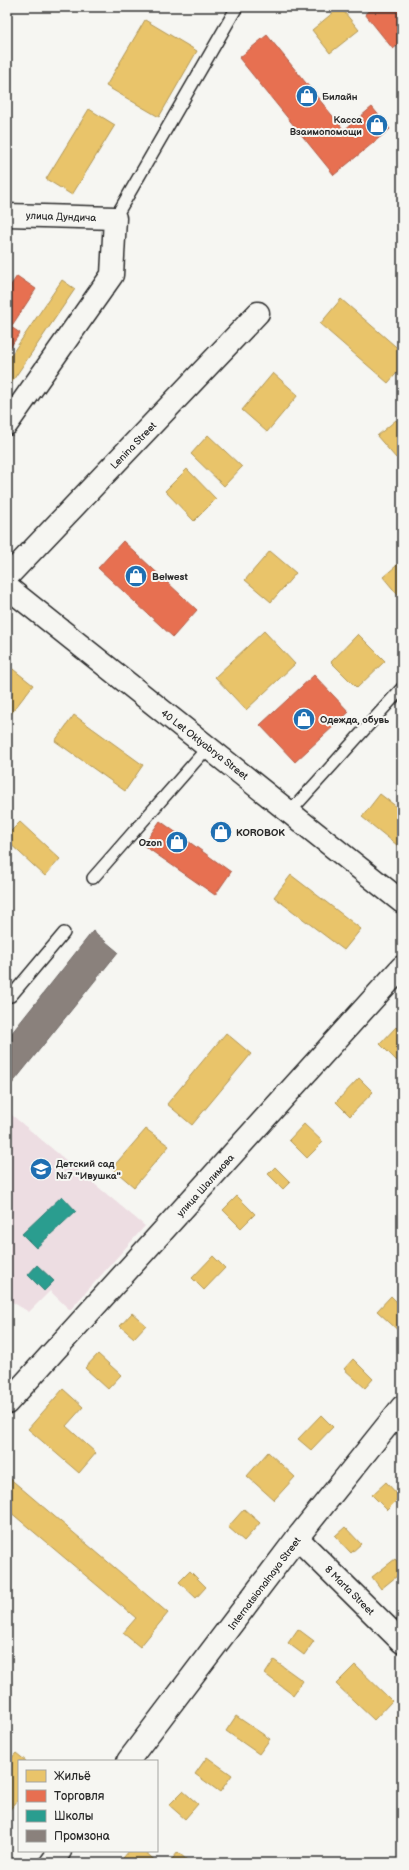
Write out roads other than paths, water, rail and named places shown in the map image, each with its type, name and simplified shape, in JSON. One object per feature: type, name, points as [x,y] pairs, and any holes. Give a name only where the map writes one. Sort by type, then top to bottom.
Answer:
[{"type":"street","name":"улица Дундича","points":[[7,214],[115,218]]},
{"type":"street","points":[[7,424],[112,275],[115,218]]},
{"type":"street","name":"Lenina Street","points":[[7,578],[258,313]]},
{"type":"street","name":"40 Let Oktyabrya Street","points":[[7,587],[402,902]]},
{"type":"street","name":"улица Шалимова","points":[[7,1403],[402,968]]},
{"type":"street","name":"Internatsionalnaya Street","points":[[129,1760],[297,1538],[402,1407]]},
{"type":"street","name":"8 Marta Street","points":[[297,1538],[402,1642]]},
{"type":"street","points":[[51,1863],[59,1852]]},
{"type":"lane","points":[[115,218],[237,7]]},
{"type":"lane","points":[[290,812],[402,688]]},
{"type":"lane","points":[[94,878],[208,747]]},
{"type":"lane","points":[[8,997],[64,933]]},
{"type":"place","name":"Билайн","points":[[307,96]]},
{"type":"place","name":"Касса Взаимопомощи","points":[[377,125]]},
{"type":"place","name":"Belwest","points":[[136,576]]},
{"type":"place","name":"Одежда, обувь","points":[[304,719]]},
{"type":"place","name":"KOROBOK","points":[[221,832]]},
{"type":"place","name":"Ozon","points":[[177,842]]},
{"type":"place","name":"Детский сад №7 \"Ивушка\"","points":[[41,1169]]}]
